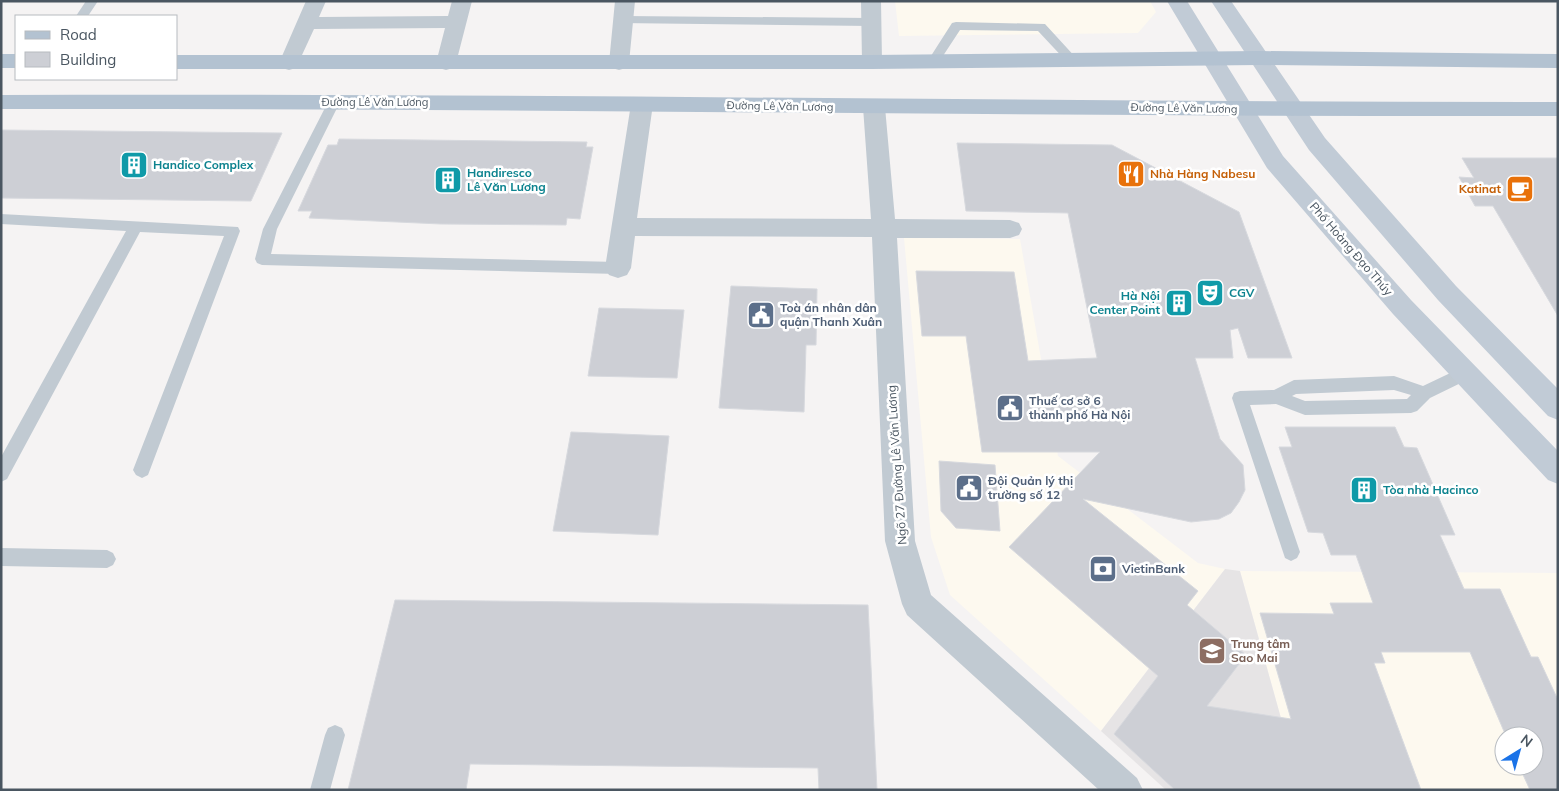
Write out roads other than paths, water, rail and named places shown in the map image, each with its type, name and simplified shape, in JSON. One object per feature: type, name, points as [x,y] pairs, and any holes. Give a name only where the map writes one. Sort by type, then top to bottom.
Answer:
[{"type":"main road","name":"Phố Hoàng Đạo Thúy","points":[[1177,1],[1275,162],[1402,307],[1558,471]]},
{"type":"main road","points":[[1221,1],[1240,32],[1296,110],[1317,144],[1447,293],[1558,408]]},
{"type":"main road","points":[[178,62],[933,62],[1259,58],[1558,61]]},
{"type":"main road","points":[[1,61],[15,61]]},
{"type":"main road","name":"Đường Lê Văn Lương","points":[[1,102],[334,102],[1241,108],[1296,110],[1558,109]]},
{"type":"main road","points":[[1402,307],[1447,293]]},
{"type":"street","points":[[289,63],[316,1]]},
{"type":"street","points":[[446,63],[462,1]]},
{"type":"street","points":[[871,1],[872,62]]},
{"type":"street","points":[[619,63],[624,11]]},
{"type":"street","points":[[306,23],[456,22]]},
{"type":"street","points":[[618,268],[642,104]]},
{"type":"street","name":"Ngõ 27 Đường Lê Văn Lương","points":[[874,107],[884,229],[900,541],[918,604],[1126,790]]},
{"type":"street","points":[[625,227],[1010,229]]},
{"type":"lane","points":[[83,15],[92,1]]},
{"type":"lane","points":[[624,11],[871,22]]},
{"type":"lane","points":[[933,62],[956,26],[1041,27],[1072,60]]},
{"type":"lane","points":[[334,102],[270,229],[262,258],[618,268]]},
{"type":"lane","points":[[1,218],[233,231],[142,470]]},
{"type":"lane","points":[[1,474],[136,226]]},
{"type":"lane","points":[[1291,552],[1240,398],[1276,397],[1304,408],[1411,406],[1424,393],[1465,373]]},
{"type":"lane","points":[[1276,397],[1294,387],[1394,382],[1424,393]]},
{"type":"lane","points":[[1,557],[107,559]]},
{"type":"lane","points":[[320,790],[335,735]]},
{"type":"place","name":"Handico Complex","points":[[134,165]]},
{"type":"place","name":"Nhà Hàng Nabesu","points":[[1131,174]]},
{"type":"place","name":"Handiresco Lê Văn Lương","points":[[448,180]]},
{"type":"place","name":"Katinat","points":[[1520,189]]},
{"type":"place","name":"CGV","points":[[1210,293]]},
{"type":"place","name":"Hà Nội Center Point","points":[[1179,303]]},
{"type":"place","name":"Toà án nhân dân quận Thanh Xuân","points":[[761,315]]},
{"type":"place","name":"Thuế cơ sở 6 thành phố Hà Nội","points":[[1010,408]]},
{"type":"place","name":"Đội Quản lý thị trường số 12","points":[[969,488]]},
{"type":"place","name":"Tòa nhà Hacinco","points":[[1364,490]]},
{"type":"place","name":"VietinBank","points":[[1103,569]]},
{"type":"place","name":"Trung tâm Sao Mai","points":[[1212,651]]}]
